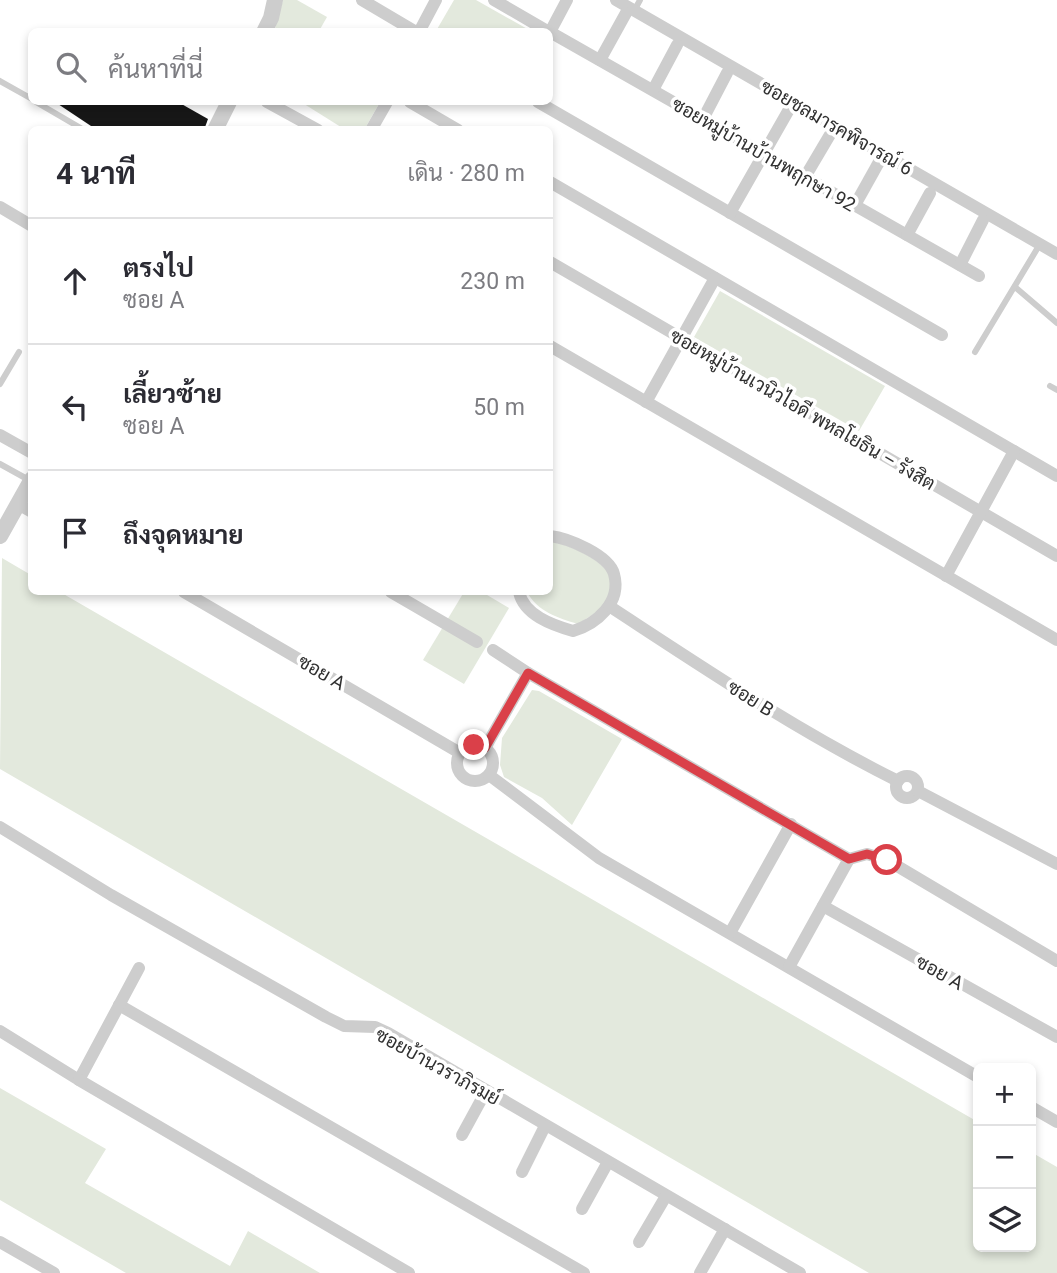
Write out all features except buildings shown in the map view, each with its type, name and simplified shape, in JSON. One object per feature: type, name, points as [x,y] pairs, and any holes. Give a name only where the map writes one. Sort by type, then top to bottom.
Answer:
[{"type":"street","points":[[266,28],[275,0]]},
{"type":"street","points":[[362,0],[411,28]]},
{"type":"street","points":[[420,28],[436,0]]},
{"type":"street","points":[[552,28],[567,0]]},
{"type":"street","name":"ซอยชลมารคพิจารณ์ 6","points":[[616,0],[1057,254]]},
{"type":"street","name":"ซอยหมู่บ้านบ้านพฤกษา 92","points":[[498,1],[543,28]]},
{"type":"street","points":[[600,61],[634,8]]},
{"type":"street","name":"ซอยหมู่บ้านบ้านพฤกษา 92","points":[[553,34],[979,276]]},
{"type":"street","points":[[653,90],[677,45]]},
{"type":"street","points":[[703,119],[727,73]]},
{"type":"street","points":[[217,126],[228,105]]},
{"type":"street","points":[[272,105],[310,126]]},
{"type":"street","points":[[373,126],[385,105]]},
{"type":"street","points":[[415,105],[451,126]]},
{"type":"street","points":[[543,105],[942,335]]},
{"type":"street","points":[[730,213],[791,106]]},
{"type":"street","points":[[805,177],[831,133]]},
{"type":"street","points":[[855,205],[879,162]]},
{"type":"street","points":[[553,184],[1057,476]]},
{"type":"street","points":[[907,235],[930,193]]},
{"type":"street","points":[[0,208],[28,224]]},
{"type":"street","points":[[960,265],[983,220]]},
{"type":"street","name":"ซอยหมู่บ้านเวนิวไอดี พหลโยธิน – รังสิต","points":[[553,264],[1057,556]]},
{"type":"street","points":[[646,402],[715,278]]},
{"type":"street","points":[[553,348],[1057,640]]},
{"type":"street","points":[[0,435],[28,451]]},
{"type":"street","points":[[946,576],[1014,451]]},
{"type":"street","points":[[0,536],[5,517],[25,508]]},
{"type":"street","points":[[520,595],[521,602],[534,613],[573,632],[600,618],[609,606],[615,590],[614,573],[607,564],[581,546],[553,536]]},
{"type":"street","name":"ซอย A","points":[[189,595],[460,753]]},
{"type":"street","points":[[396,595],[477,642]]},
{"type":"street","name":"ซอย B","points":[[609,606],[826,744],[898,782],[907,776],[914,778],[918,791],[999,831],[1057,864]]},
{"type":"street","points":[[493,650],[528,673],[849,859]]},
{"type":"street","points":[[485,748],[528,673]]},
{"type":"street","points":[[474,745],[485,748],[493,764],[489,775],[473,780],[462,775],[457,765],[460,753],[474,745]]},
{"type":"street","points":[[489,775],[599,858],[973,1074]]},
{"type":"street","points":[[730,933],[791,824]]},
{"type":"street","name":"ซอยบ้านวราภิรมย์","points":[[0,827],[111,895],[326,1017],[344,1026],[375,1027],[388,1033],[725,1230],[783,1269],[800,1273]]},
{"type":"street","points":[[789,967],[849,859],[867,854],[887,860],[1057,961]]},
{"type":"street","name":"ซอย A","points":[[823,906],[1057,1037]]},
{"type":"street","points":[[79,1080],[139,968]]},
{"type":"street","points":[[119,1004],[584,1273]]},
{"type":"street","points":[[0,1031],[409,1273]]},
{"type":"street","points":[[462,1135],[486,1091]]},
{"type":"street","points":[[1036,1110],[1057,1122]]},
{"type":"street","points":[[522,1172],[545,1126]]},
{"type":"street","points":[[582,1209],[608,1162]]},
{"type":"street","points":[[639,1241],[666,1196]]},
{"type":"street","points":[[700,1273],[725,1230]]},
{"type":"street","points":[[0,1242],[54,1273]]},
{"type":"lane","points":[[0,81],[28,97]]},
{"type":"lane","points":[[41,105],[76,126]]},
{"type":"lane","points":[[975,352],[1040,244]]},
{"type":"lane","points":[[1015,287],[1057,323]]},
{"type":"lane","points":[[0,384],[19,352]]},
{"type":"lane","points":[[0,464],[28,484]]},
{"type":"shaded area","points":[[283,0],[297,0],[327,17],[321,28],[275,28]]},
{"type":"shaded area","points":[[454,0],[476,0],[526,28],[438,28]]},
{"type":"shaded area","points":[[306,105],[378,105],[366,126],[339,126]]},
{"type":"shaded area","points":[[720,291],[885,386],[859,431],[694,337]]},
{"type":"shaded area","points":[[553,541],[594,559],[607,571],[610,578],[606,606],[578,624],[542,609],[529,595],[553,595]]},
{"type":"shaded area","points":[[2,558],[28,573],[28,595],[65,595],[973,1119],[973,1252],[1036,1252],[1036,1155],[1057,1167],[1057,1273],[869,1273],[0,769]]},
{"type":"shaded area","points":[[462,595],[487,595],[509,608],[464,684],[423,660]]},
{"type":"shaded area","points":[[532,690],[539,691],[622,739],[572,825],[542,798],[504,777],[500,765],[502,738]]},
{"type":"shaded area","points":[[0,1088],[106,1149],[85,1183],[230,1266],[248,1231],[320,1273],[126,1273],[0,1200]]},
{"type":"route","points":[[474,745],[485,748],[528,673],[849,859],[867,854],[887,860]]}]
